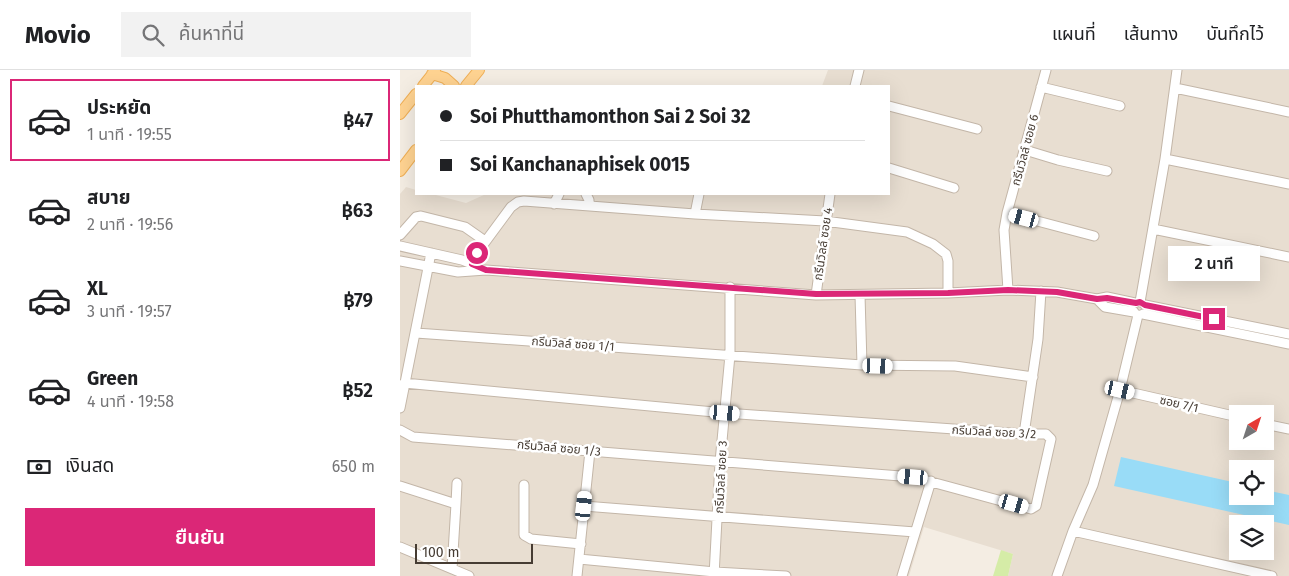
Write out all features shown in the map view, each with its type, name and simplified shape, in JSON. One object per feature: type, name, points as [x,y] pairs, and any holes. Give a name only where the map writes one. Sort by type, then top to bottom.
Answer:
[{"type":"main road","points":[[467,85],[479,70]]},
{"type":"main road","points":[[423,85],[434,72],[446,78],[453,85]]},
{"type":"main road","points":[[400,114],[415,95]]},
{"type":"main road","points":[[400,171],[415,151]]},
{"type":"street","points":[[855,85],[859,70]]},
{"type":"street","name":"กรีนวิลล์ ซอย 6","points":[[1008,290],[1004,230],[1046,70]]},
{"type":"street","points":[[1057,576],[1072,531],[1093,485],[1120,390],[1139,309],[1166,159],[1177,70]]},
{"type":"street","points":[[1041,87],[1120,106]]},
{"type":"street","points":[[1175,88],[1289,112]]},
{"type":"street","points":[[890,106],[977,129]]},
{"type":"street","points":[[1025,150],[1058,160],[1107,171]]},
{"type":"street","points":[[1166,159],[1289,184]]},
{"type":"street","points":[[890,168],[954,188]]},
{"type":"street","points":[[554,204],[559,195]]},
{"type":"street","points":[[586,195],[589,206]]},
{"type":"street","points":[[694,214],[699,195]]},
{"type":"street","name":"กรีนวิลล์ ซอย 4","points":[[816,294],[830,195]]},
{"type":"street","points":[[472,264],[485,241],[511,208],[518,202],[524,201],[694,214],[825,221],[907,232],[934,244],[946,254],[948,261],[948,293]]},
{"type":"street","points":[[1007,213],[1094,236]]},
{"type":"street","points":[[400,235],[416,217],[421,216],[464,227],[485,241]]},
{"type":"street","points":[[1153,229],[1289,257]]},
{"type":"street","points":[[400,246],[472,264],[486,270]]},
{"type":"street","points":[[400,408],[430,253]]},
{"type":"street","points":[[400,261],[458,272],[486,270],[816,294],[860,295],[1008,290],[1057,292],[1097,299],[1107,298],[1139,309],[1289,344]]},
{"type":"street","name":"กรีนวิลล์ ซอย 3","points":[[715,574],[720,462],[730,355],[730,287]]},
{"type":"street","points":[[1024,434],[1038,339],[1041,291]]},
{"type":"street","points":[[860,295],[862,365]]},
{"type":"street","points":[[1139,309],[1289,334]]},
{"type":"street","name":"กรีนวิลล์ ซอย 1/1","points":[[416,333],[862,365],[955,366],[1033,377]]},
{"type":"street","name":"กรีนวิลล์ ซอย 3/2","points":[[404,383],[725,413],[1046,434],[1051,439],[1036,506],[1033,508],[913,477],[720,462]]},
{"type":"street","name":"ซอย 7/1","points":[[1120,390],[1229,415]]},
{"type":"street","points":[[1274,426],[1289,429]]},
{"type":"street","name":"กรีนวิลล์ ซอย 1/3","points":[[400,430],[413,437],[720,462]]},
{"type":"street","points":[[577,576],[590,451]]},
{"type":"street","points":[[902,576],[914,532],[932,481]]},
{"type":"street","points":[[452,568],[457,483]]},
{"type":"street","points":[[524,485],[524,535],[531,540],[581,544]]},
{"type":"street","points":[[400,486],[456,504]]},
{"type":"street","points":[[584,506],[914,532]]},
{"type":"street","points":[[1072,531],[1272,576]]},
{"type":"street","points":[[400,548],[469,576]]},
{"type":"street","points":[[579,559],[670,571],[786,576]]},
{"type":"shaded area","points":[[828,70],[1289,70],[1289,576],[1008,576],[1013,554],[924,527],[909,576],[400,576],[400,194],[406,187],[415,190],[415,195],[436,195],[466,203],[484,195],[890,195],[890,85],[822,85]]},
{"type":"green space","points":[[1001,550],[1013,554],[1008,576],[993,576]]},
{"type":"water","points":[[1121,457],[1229,481],[1229,505],[1274,505],[1274,492],[1289,495],[1289,525],[1274,522],[1274,515],[1244,515],[1114,486]]},
{"type":"route","points":[[477,253],[472,264],[486,270],[816,294],[860,295],[1008,290],[1057,292],[1097,299],[1107,298],[1140,302],[1145,305],[1214,319]]}]
